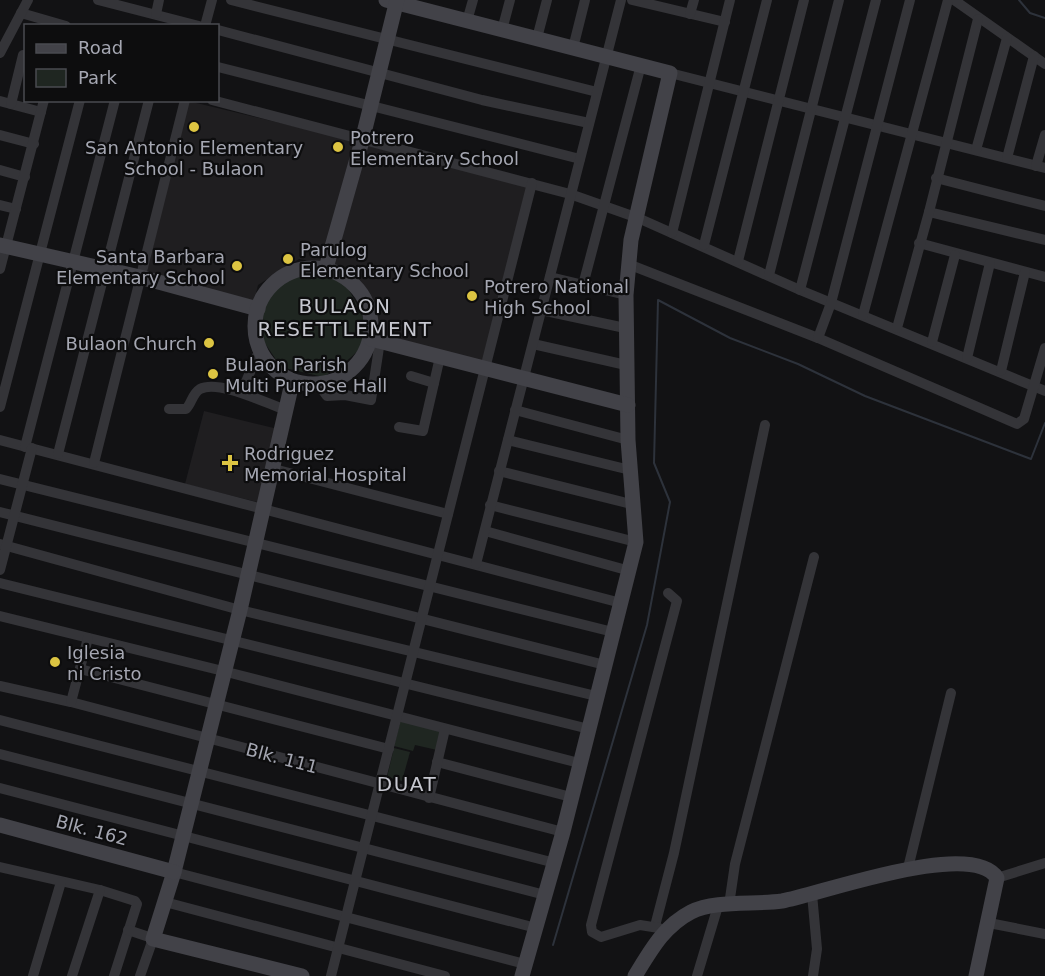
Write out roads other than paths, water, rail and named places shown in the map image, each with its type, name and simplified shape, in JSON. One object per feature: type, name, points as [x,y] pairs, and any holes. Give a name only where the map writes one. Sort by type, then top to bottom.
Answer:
[{"type":"street","points":[[28,0],[1,52],[24,56],[6,102],[41,112]]},
{"type":"street","points":[[98,0],[192,24]]},
{"type":"street","points":[[156,14],[159,0]]},
{"type":"street","points":[[206,24],[212,0]]},
{"type":"street","points":[[231,0],[597,92]]},
{"type":"street","points":[[467,21],[473,0]]},
{"type":"street","points":[[502,30],[510,0]]},
{"type":"street","points":[[537,38],[547,0]]},
{"type":"street","points":[[573,48],[585,0]]},
{"type":"street","points":[[476,564],[621,0]]},
{"type":"street","points":[[632,0],[658,3],[690,14],[725,22]]},
{"type":"street","points":[[690,14],[694,0]]},
{"type":"street","points":[[672,233],[730,0]]},
{"type":"street","points":[[704,245],[767,0]]},
{"type":"street","points":[[738,261],[804,0]]},
{"type":"street","points":[[769,275],[839,0]]},
{"type":"street","points":[[800,290],[876,0]]},
{"type":"street","points":[[818,338],[831,303],[910,0]]},
{"type":"street","points":[[863,315],[948,0]]},
{"type":"street","points":[[954,0],[1045,64]]},
{"type":"street","points":[[326,268],[362,141],[393,1],[437,6],[467,21],[1040,167],[1045,135]]},
{"type":"street","points":[[21,13],[59,24]]},
{"type":"street","points":[[897,328],[978,19]]},
{"type":"street","points":[[219,30],[482,99],[589,123]]},
{"type":"street","points":[[976,150],[1007,38]]},
{"type":"street","points":[[1007,158],[1034,56]]},
{"type":"street","points":[[583,285],[641,65]]},
{"type":"street","points":[[219,67],[580,159]]},
{"type":"street","points":[[174,872],[347,916],[524,970],[555,863],[636,542],[635,505],[628,440],[625,328],[628,264],[670,73]]},
{"type":"street","points":[[0,269],[3,245],[16,209],[44,102]]},
{"type":"street","points":[[0,407],[79,102]]},
{"type":"street","points":[[0,570],[4,545],[15,515],[72,262],[114,102]]},
{"type":"street","points":[[58,454],[149,102]]},
{"type":"street","points":[[94,463],[184,102]]},
{"type":"street","points":[[219,102],[362,141],[532,183],[605,206],[704,245],[800,290],[1001,370],[1045,391]]},
{"type":"street","points":[[0,135],[34,144]]},
{"type":"street","points":[[0,170],[25,177]]},
{"type":"street","points":[[936,178],[1045,206]]},
{"type":"street","points":[[331,976],[487,368],[532,183]]},
{"type":"street","points":[[0,205],[16,209]]},
{"type":"street","points":[[929,212],[1045,240]]},
{"type":"street","points":[[919,243],[955,255],[1045,277]]},
{"type":"street","points":[[3,245],[258,309]]},
{"type":"street","points":[[932,342],[955,255]]},
{"type":"street","points":[[967,358],[990,263]]},
{"type":"street","points":[[628,264],[818,338],[1017,424],[1024,419],[1045,348]]},
{"type":"street","points":[[319,385],[327,396],[345,395],[371,400],[375,340],[371,312],[362,292],[348,278],[326,268],[300,268],[278,280],[265,294],[258,309],[255,340],[275,372],[292,383],[319,385],[345,375],[375,340]]},
{"type":"street","points":[[1001,370],[1025,272]]},
{"type":"street","points":[[550,278],[626,295]]},
{"type":"street","points":[[541,310],[625,328]]},
{"type":"street","points":[[375,340],[628,405]]},
{"type":"street","points":[[533,344],[626,365]]},
{"type":"street","points":[[242,391],[260,349]]},
{"type":"street","points":[[399,427],[423,431],[440,357]]},
{"type":"street","points":[[411,376],[434,383]]},
{"type":"street","points":[[140,976],[150,937],[165,902],[174,872],[206,737],[240,610],[292,383]]},
{"type":"street","points":[[169,409],[186,409],[196,393],[204,388],[242,391],[286,410]]},
{"type":"street","points":[[515,410],[628,440]]},
{"type":"street","points":[[635,976],[659,929],[765,425]]},
{"type":"street","points":[[0,440],[621,603]]},
{"type":"street","points":[[508,440],[630,470]]},
{"type":"street","points":[[274,469],[448,514]]},
{"type":"street","points":[[500,471],[635,505]]},
{"type":"street","points":[[0,479],[613,632]]},
{"type":"street","points":[[490,505],[636,542]]},
{"type":"street","points":[[0,512],[605,665]]},
{"type":"street","points":[[484,531],[630,571]]},
{"type":"street","points":[[4,545],[240,610],[596,696]]},
{"type":"street","points":[[697,976],[723,905],[735,864],[814,557]]},
{"type":"street","points":[[0,583],[589,729]]},
{"type":"street","points":[[668,593],[677,601],[591,925],[592,932],[602,937],[640,926],[659,929],[692,912],[723,905],[775,902],[908,867],[972,865],[988,869],[997,878]]},
{"type":"street","points":[[0,616],[224,671],[579,763]]},
{"type":"street","points":[[71,702],[88,638]]},
{"type":"street","points":[[80,669],[389,749]]},
{"type":"street","name":"Blk. 111","points":[[0,686],[206,737],[563,832]]},
{"type":"street","points":[[908,867],[951,693]]},
{"type":"street","points":[[0,720],[555,863]]},
{"type":"street","points":[[429,798],[445,729]]},
{"type":"street","points":[[0,754],[545,895]]},
{"type":"street","points":[[437,762],[571,797]]},
{"type":"street","points":[[0,788],[536,928]]},
{"type":"street","name":"Blk. 162","points":[[0,825],[174,872]]},
{"type":"street","points":[[997,878],[1045,863]]},
{"type":"street","points":[[0,867],[100,890],[135,901],[137,904],[114,976]]},
{"type":"street","points":[[976,976],[997,878]]},
{"type":"street","points":[[33,976],[61,882]]},
{"type":"street","points":[[72,976],[100,890]]},
{"type":"street","points":[[812,894],[817,949],[813,976]]},
{"type":"street","points":[[165,902],[446,976]]},
{"type":"street","points":[[988,924],[1045,934]]},
{"type":"street","points":[[128,930],[302,976]]},
{"type":"waterway","points":[[1019,0],[1030,13],[1045,18]]},
{"type":"waterway","points":[[553,945],[647,625],[670,502],[654,463],[658,300],[730,338],[798,364],[865,396],[1031,459],[1045,423]]},
{"type":"place","name":"San Antonio Elementary School - Bulaon","points":[[194,127]]},
{"type":"place","name":"Potrero Elementary School","points":[[338,147]]},
{"type":"place","name":"Parulog Elementary School","points":[[288,259]]},
{"type":"place","name":"Santa Barbara Elementary School","points":[[237,266]]},
{"type":"place","name":"Potrero National High School","points":[[472,296]]},
{"type":"place","name":"Bulaon Church","points":[[209,343]]},
{"type":"place","name":"Bulaon Parish Multi Purpose Hall","points":[[213,374]]},
{"type":"place","name":"Rodriguez Memorial Hospital","points":[[230,463]]},
{"type":"place","name":"Iglesia ni Cristo","points":[[55,662]]},
{"type":"district","name":"BULAON RESETTLEMENT","points":[[345,318]]},
{"type":"district","name":"DUAT","points":[[407,784]]}]
